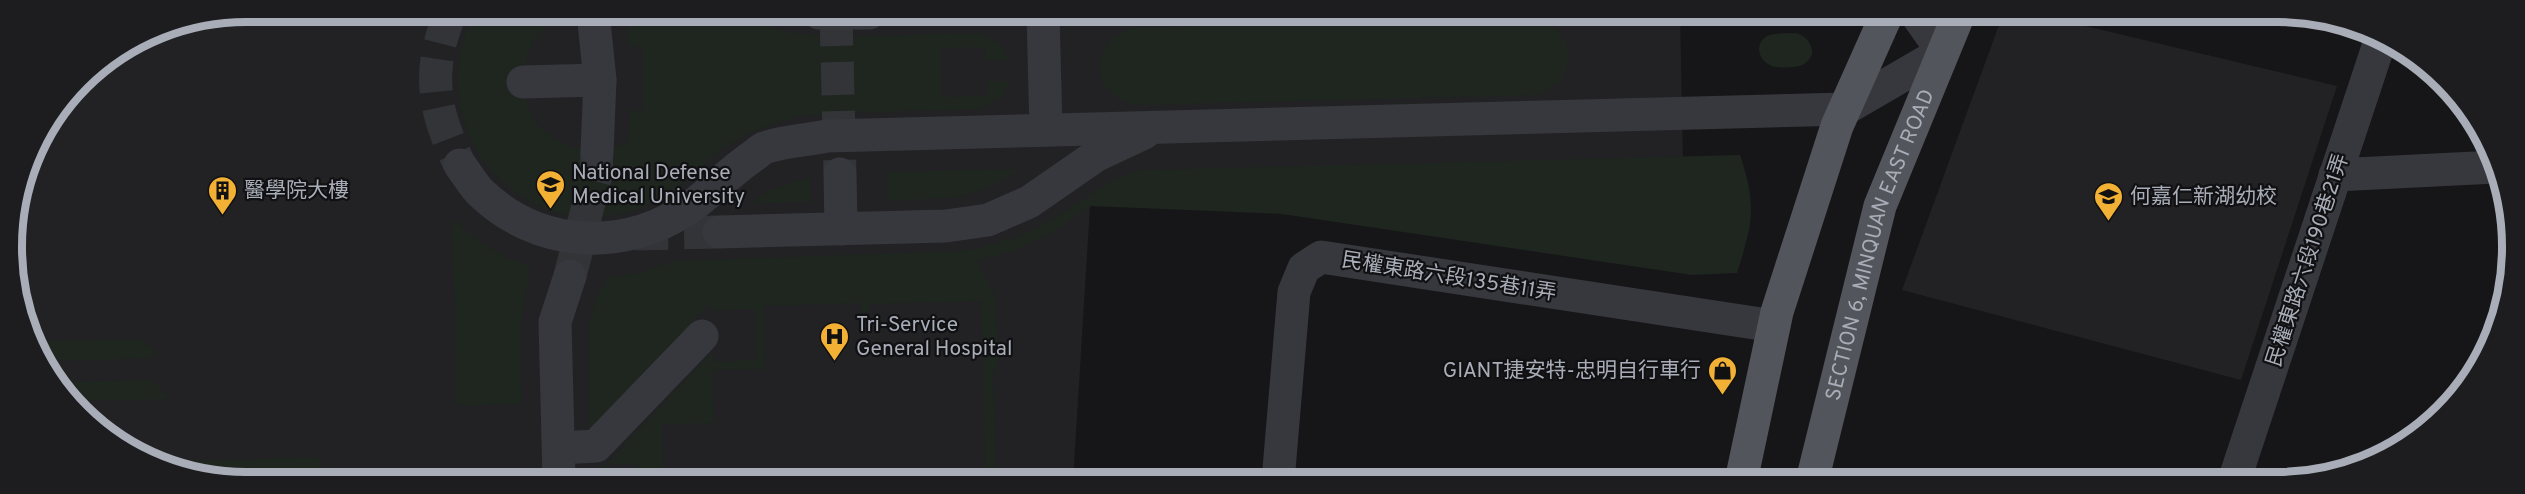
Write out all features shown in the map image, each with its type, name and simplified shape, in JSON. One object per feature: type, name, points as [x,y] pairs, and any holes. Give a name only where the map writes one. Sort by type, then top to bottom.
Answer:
[{"type":"main road","points":[[1743,472],[1774,326],[1833,137],[1883,22]]},
{"type":"main road","name":"SECTION 6, MINQUAN EAST ROAD","points":[[1814,472],[1880,206],[1955,22]]},
{"type":"lane","points":[[594,22],[600,80],[597,151]]},
{"type":"lane","points":[[1043,22],[1046,130]]},
{"type":"lane","points":[[460,165],[478,190],[504,211],[532,227],[564,237],[598,240],[630,235],[662,224],[690,207],[725,176],[764,148],[827,136],[1845,109],[1942,52],[1922,22]]},
{"type":"lane","name":"民權東路六段190巷21弄","points":[[2237,472],[2378,47]]},
{"type":"lane","points":[[523,82],[600,80]]},
{"type":"lane","points":[[719,232],[946,226],[988,220],[1029,202],[1097,155],[1156,127]]},
{"type":"lane","points":[[2335,175],[2488,167]]},
{"type":"lane","points":[[840,174],[841,229]]},
{"type":"lane","name":"民權東路六段135巷11弄","points":[[1279,472],[1294,292],[1304,268],[1320,257],[1774,326]]},
{"type":"lane","points":[[560,472],[555,322],[570,276]]},
{"type":"lane","points":[[559,448],[596,446],[702,336]]},
{"type":"shaded area","name":"National Defense Medical University","points":[[247,22],[1680,22],[1683,162],[1295,207],[1114,193],[1090,207],[1074,472],[247,472],[203,467],[175,460],[122,434],[78,395],[60,372],[34,319],[24,276],[22,247],[24,218],[34,175],[60,122],[78,99],[110,69],[148,46],[175,34],[218,24]]},
{"type":"shaded area","points":[[470,22],[555,22],[549,25],[533,44],[525,66],[524,89],[530,111],[544,130],[564,144],[590,150],[610,148],[629,140],[630,111],[643,110],[642,46],[629,46],[626,22],[753,22],[793,33],[830,37],[979,33],[999,43],[1008,60],[986,61],[985,47],[941,48],[942,97],[987,96],[987,81],[1009,81],[1005,91],[998,99],[980,109],[823,114],[803,116],[777,123],[727,146],[675,190],[659,200],[624,213],[587,217],[550,211],[533,203],[498,178],[478,152],[466,127],[459,94],[459,61]]},
{"type":"shaded area","points":[[1374,22],[1544,22],[1560,34],[1566,44],[1568,56],[1567,67],[1561,78],[1552,88],[1538,95],[1134,105],[1119,99],[1109,90],[1102,79],[1100,67],[1101,55],[1107,44],[1132,28]]},
{"type":"shaded area","name":"何嘉仁新湖幼校","points":[[2000,22],[2069,22],[2337,86],[2241,380],[1902,290]]},
{"type":"shaded area","points":[[1796,33],[1805,38],[1811,46],[1811,56],[1804,64],[1786,68],[1776,67],[1762,59],[1760,44],[1767,36]]},
{"type":"shaded area","points":[[1740,155],[1749,188],[1751,214],[1747,241],[1737,273],[1692,275],[1282,214],[1090,206],[1054,232],[1011,252],[976,261],[996,295],[998,366],[993,372],[996,472],[986,472],[981,301],[870,304],[869,312],[862,313],[862,303],[764,306],[765,369],[713,370],[714,423],[662,424],[663,472],[637,472],[637,464],[610,464],[610,472],[599,472],[712,352],[713,362],[757,360],[755,309],[711,310],[710,304],[590,430],[590,319],[597,296],[610,277],[639,273],[673,261],[962,251],[983,247],[1022,235],[1048,222],[1113,180],[1143,170]]},
{"type":"shaded area","points":[[1018,169],[1002,180],[971,194],[940,199],[887,200],[886,172]]},
{"type":"shaded area","points":[[810,177],[811,202],[751,203],[767,191]]},
{"type":"shaded area","points":[[452,218],[498,253],[530,266],[520,330],[522,404],[457,406]]},
{"type":"shaded area","points":[[141,339],[157,353],[151,358],[59,361],[51,355],[44,341]]},
{"type":"shaded area","points":[[151,380],[171,399],[83,401],[70,385],[70,382]]},
{"type":"shaded area","points":[[321,457],[321,472],[218,470],[180,461]]},
{"type":"tunnel","points":[[447,22],[438,53],[436,90],[444,126],[460,165]]},
{"type":"tunnel","points":[[836,22],[840,174]]},
{"type":"tunnel","points":[[570,276],[596,175],[597,151]]},
{"type":"tunnel","points":[[635,234],[719,232]]},
{"type":"place","name":"National Defense Medical University","points":[[551,210]]},
{"type":"place","name":"醫學院大樓","points":[[223,216]]},
{"type":"place","name":"何嘉仁新湖幼校","points":[[2109,222]]},
{"type":"place","name":"Tri-Service General Hospital","points":[[835,362]]},
{"type":"place","name":"GIANT捷安特-忠明自行車行","points":[[1722,396]]}]
